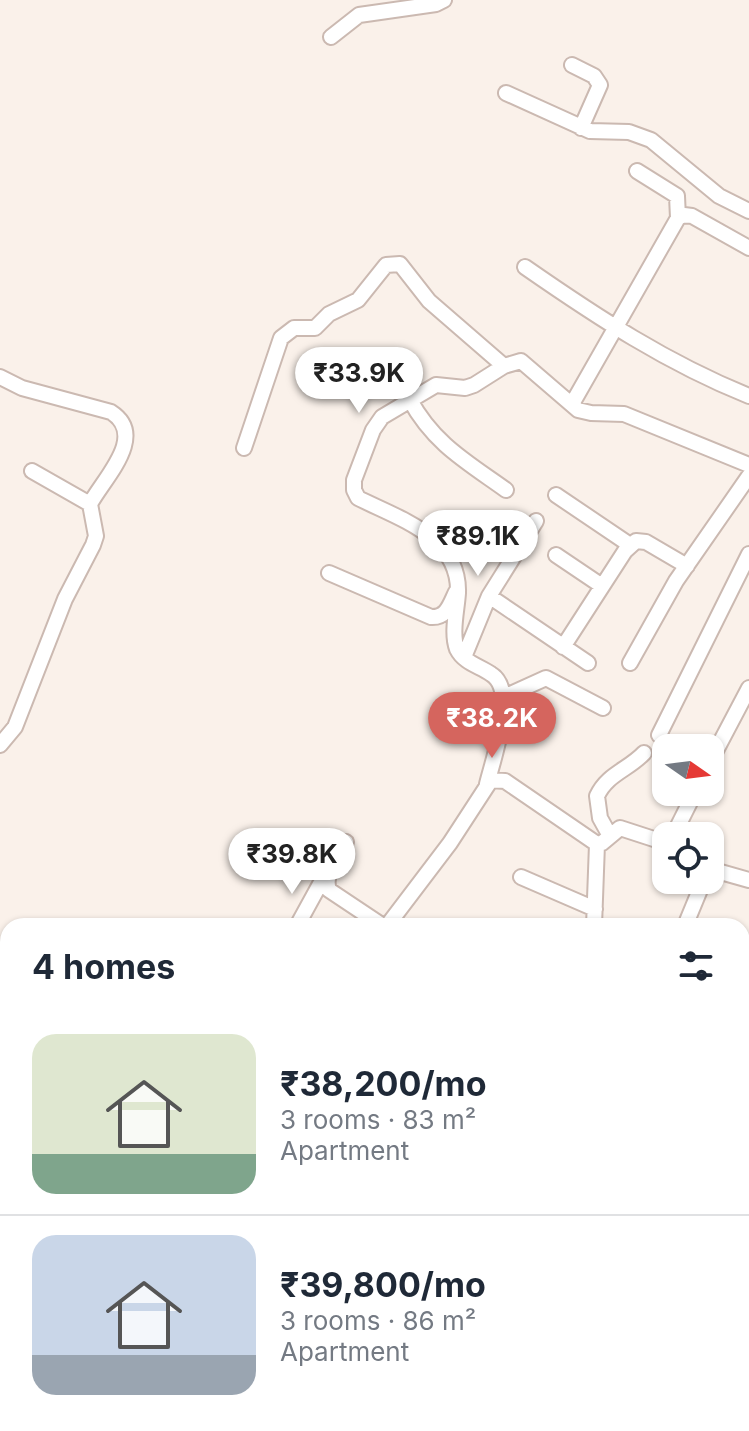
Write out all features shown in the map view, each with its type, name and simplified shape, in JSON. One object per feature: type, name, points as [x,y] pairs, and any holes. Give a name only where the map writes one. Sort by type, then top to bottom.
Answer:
[{"type":"street","points":[[331,37],[359,15],[436,4],[444,0]]},
{"type":"street","points":[[572,65],[594,76],[600,85],[581,128]]},
{"type":"street","points":[[506,93],[581,128],[629,132],[651,140],[719,196],[749,211]]},
{"type":"street","points":[[572,404],[678,218],[677,196],[637,171]]},
{"type":"street","points":[[678,218],[692,216],[749,248]]},
{"type":"street","points":[[244,448],[281,338],[294,328],[315,328],[329,314],[352,304],[386,265],[400,264],[407,269],[429,301],[504,366]]},
{"type":"street","points":[[525,267],[614,328],[687,370],[749,396]]},
{"type":"street","points":[[391,918],[450,843],[487,784],[500,730],[504,697],[498,678],[464,657],[458,649],[455,637],[458,588],[451,557],[442,545],[407,522],[358,498],[354,490],[354,480],[376,423],[436,385],[465,388],[515,362],[527,364],[585,413],[624,414],[749,465]]},
{"type":"street","points":[[0,377],[22,388],[101,408],[121,418],[126,428],[122,455],[90,504],[96,536],[93,545],[65,599],[15,727],[0,745]]},
{"type":"street","points":[[410,400],[419,417],[442,445],[506,490]]},
{"type":"street","points":[[32,471],[90,504]]},
{"type":"street","points":[[630,663],[687,566],[749,476]]},
{"type":"street","points":[[556,495],[630,545]]},
{"type":"street","points":[[464,657],[489,596],[536,521]]},
{"type":"street","points":[[563,647],[630,545],[640,539],[687,566]]},
{"type":"street","points":[[659,734],[749,554]]},
{"type":"street","points":[[556,555],[602,586]]},
{"type":"street","points":[[329,573],[439,618],[445,614],[458,588]]},
{"type":"street","points":[[489,596],[588,663]]},
{"type":"street","points":[[504,697],[546,678],[603,708]]},
{"type":"street","points":[[724,735],[749,688]]},
{"type":"street","points":[[594,918],[603,840],[597,796],[611,776],[631,765],[644,753]]},
{"type":"street","points":[[487,784],[497,778],[505,781],[603,840]]},
{"type":"street","points":[[603,840],[615,830],[626,828],[652,838]]},
{"type":"street","points":[[346,842],[326,884],[329,890],[373,918]]},
{"type":"street","points":[[724,873],[749,880]]},
{"type":"street","points":[[521,877],[595,909]]},
{"type":"street","points":[[301,918],[320,884]]},
{"type":"street","points":[[688,918],[698,894]]}]
